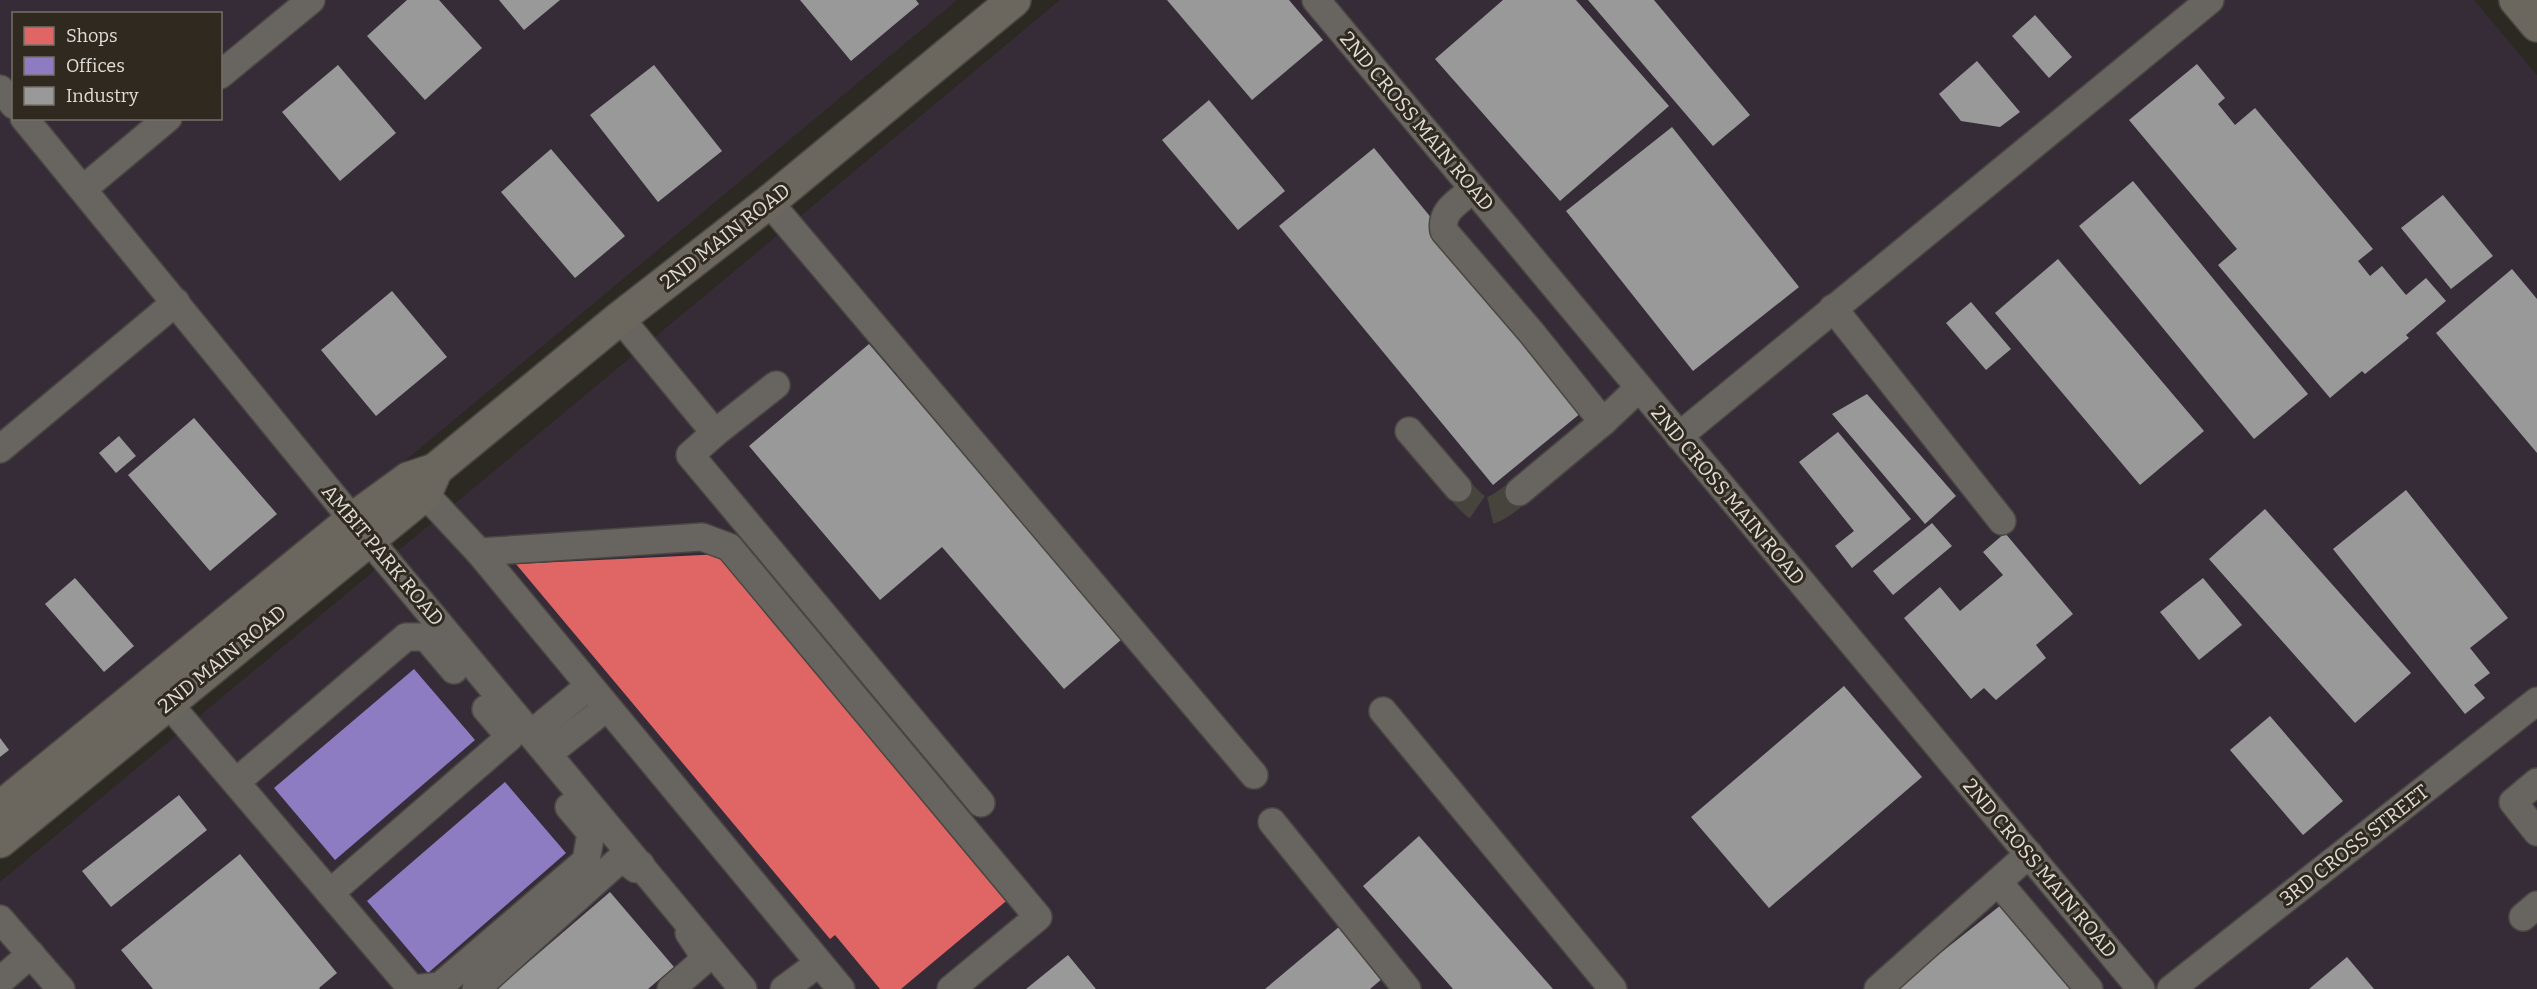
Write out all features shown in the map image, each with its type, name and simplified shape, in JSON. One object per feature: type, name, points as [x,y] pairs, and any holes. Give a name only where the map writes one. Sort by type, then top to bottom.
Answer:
[{"type":"main road","name":"2ND MAIN ROAD","points":[[0,808],[361,529],[430,482],[620,318],[769,202],[1014,0]]},
{"type":"main road","points":[[2516,0],[2537,25]]},
{"type":"main road","name":"2ND MAIN ROAD","points":[[0,841],[168,703],[361,529]]},
{"type":"street","points":[[222,73],[311,0]]},
{"type":"street","name":"2ND CROSS MAIN ROAD","points":[[1316,0],[2133,979]]},
{"type":"street","points":[[1679,436],[2210,0]]},
{"type":"street","points":[[0,89],[12,103]]},
{"type":"street","name":"AMBIT PARK ROAD","points":[[26,120],[361,529],[528,737],[743,989]]},
{"type":"street","points":[[83,189],[166,120]]},
{"type":"street","points":[[1473,189],[1446,213],[1442,220],[1444,231],[1531,332],[1602,422]]},
{"type":"street","points":[[769,202],[1254,775]]},
{"type":"street","points":[[0,449],[176,302]]},
{"type":"street","points":[[1833,308],[2002,521]]},
{"type":"street","points":[[620,318],[716,434]]},
{"type":"street","points":[[777,384],[690,455],[981,803]]},
{"type":"street","points":[[1519,492],[1639,388]]},
{"type":"street","points":[[1409,431],[1458,488]]},
{"type":"street","points":[[430,482],[479,552],[826,979],[784,989]]},
{"type":"street","points":[[479,552],[702,537],[729,547],[1038,917],[951,989]]},
{"type":"street","points":[[168,703],[412,989],[440,986],[586,861],[591,833],[528,737],[426,637],[406,637],[236,782]]},
{"type":"street","points":[[330,893],[589,686]]},
{"type":"street","name":"3RD CROSS STREET","points":[[2171,989],[2537,701]]},
{"type":"street","points":[[528,737],[606,708]]},
{"type":"street","points":[[1383,711],[1613,989]]},
{"type":"street","points":[[2537,782],[2513,802],[2537,832]]},
{"type":"street","points":[[1272,822],[1407,989]]},
{"type":"street","points":[[1878,989],[2029,854]]},
{"type":"street","points":[[476,989],[617,862],[627,862],[638,867]]},
{"type":"street","points":[[1998,882],[2089,989]]},
{"type":"street","points":[[0,919],[61,989]]},
{"type":"street","points":[[671,989],[701,963],[701,951],[684,922]]},
{"type":"street","points":[[0,981],[31,954]]},
{"type":"street","points":[[2102,989],[2133,979]]},
{"type":"shaded area","points":[[0,0],[957,0],[0,799]]},
{"type":"shaded area","points":[[1060,0],[2474,0],[2537,75],[2537,989],[0,989],[0,882]]},
{"type":"building: Shops","points":[[723,554],[1017,892],[901,989],[880,989],[835,935],[830,939],[516,564]]},
{"type":"building: Offices","points":[[414,669],[475,740],[335,860],[274,788]]},
{"type":"building: Offices","points":[[505,782],[566,853],[428,973],[367,901]]},
{"type":"building: Industry","points":[[407,0],[439,0],[482,48],[425,100],[367,36]]},
{"type":"building: Industry","points":[[499,0],[560,0],[524,30]]},
{"type":"building: Industry","points":[[800,0],[916,0],[919,4],[851,61]]},
{"type":"building: Industry","points":[[1167,0],[1289,0],[1323,40],[1252,100]]},
{"type":"building: Industry","points":[[1503,0],[1576,0],[1669,106],[1560,201],[1435,59]]},
{"type":"building: Industry","points":[[1588,0],[1654,0],[1750,115],[1713,146]]},
{"type":"building: Industry","points":[[2035,15],[2072,57],[2049,78],[2012,36]]},
{"type":"building: Industry","points":[[1977,61],[2020,112],[2000,127],[1961,121],[1939,94]]},
{"type":"building: Industry","points":[[2197,64],[2225,98],[2218,104],[2235,125],[2255,108],[2373,249],[2358,261],[2370,276],[2382,266],[2406,295],[2426,278],[2446,301],[2406,335],[2409,338],[2365,374],[2362,371],[2330,398],[2218,265],[2237,249],[2129,120]]},
{"type":"building: Industry","points":[[338,65],[396,133],[340,181],[282,112]]},
{"type":"building: Industry","points":[[654,65],[722,151],[658,202],[590,115]]},
{"type":"building: Industry","points":[[1209,100],[1285,191],[1238,230],[1162,140]]},
{"type":"building: Industry","points":[[1672,127],[1799,287],[1693,371],[1566,211]]},
{"type":"building: Industry","points":[[1374,148],[1587,408],[1493,485],[1279,226]]},
{"type":"building: Industry","points":[[551,149],[625,236],[575,278],[501,192]]},
{"type":"building: Industry","points":[[2133,181],[2308,394],[2254,439],[2079,226]]},
{"type":"building: Industry","points":[[2443,195],[2493,256],[2451,289],[2401,228]]},
{"type":"building: Industry","points":[[2058,259],[2204,431],[2140,485],[1995,313]]},
{"type":"building: Industry","points":[[2512,269],[2537,299],[2537,453],[2436,333]]},
{"type":"building: Industry","points":[[392,291],[447,357],[376,416],[321,350]]},
{"type":"building: Industry","points":[[1971,302],[2011,349],[1986,370],[1946,323]]},
{"type":"building: Industry","points":[[869,344],[1122,639],[1064,689],[942,547],[880,600],[749,446]]},
{"type":"building: Industry","points":[[1867,394],[1956,496],[1925,524],[1832,414]]},
{"type":"building: Industry","points":[[194,418],[277,514],[210,571],[128,475]]},
{"type":"building: Industry","points":[[1838,432],[1911,519],[1852,568],[1835,546],[1854,531],[1799,462]]},
{"type":"building: Industry","points":[[119,436],[136,456],[116,473],[99,453]]},
{"type":"building: Industry","points":[[2406,490],[2508,618],[2470,648],[2490,673],[2474,685],[2485,698],[2465,714],[2333,549]]},
{"type":"building: Industry","points":[[2265,509],[2411,673],[2355,723],[2209,559]]},
{"type":"building: Industry","points":[[1932,523],[1952,546],[1893,595],[1873,571]]},
{"type":"building: Industry","points":[[2005,533],[2073,614],[2036,645],[2046,658],[1996,700],[1984,688],[1971,699],[1904,618],[1940,587],[1960,611],[2003,575],[1983,552]]},
{"type":"building: Industry","points":[[75,578],[134,646],[104,672],[45,604]]},
{"type":"building: Industry","points":[[2203,578],[2242,625],[2199,660],[2160,612]]},
{"type":"building: Industry","points":[[1844,686],[1922,777],[1769,908],[1691,817]]},
{"type":"building: Industry","points":[[2270,716],[2343,801],[2303,835],[2230,750]]},
{"type":"building: Industry","points":[[0,738],[9,750],[0,757]]},
{"type":"building: Industry","points":[[179,795],[207,830],[111,907],[82,871]]},
{"type":"building: Industry","points":[[1419,836],[1553,989],[1453,989],[1363,886]]},
{"type":"building: Industry","points":[[240,854],[337,973],[320,989],[153,989],[121,950]]},
{"type":"building: Industry","points":[[610,892],[674,967],[648,989],[497,989]]},
{"type":"building: Industry","points":[[2006,901],[2077,989],[1895,989]]},
{"type":"building: Industry","points":[[1352,916],[1395,968],[1370,989],[1265,989]]},
{"type":"building: Industry","points":[[1068,955],[1096,989],[1026,989]]},
{"type":"building: Industry","points":[[2347,957],[2374,989],[2309,989]]},
{"type":"tunnel","points":[[1458,488],[1474,505],[1487,511],[1500,506],[1519,492]]}]
